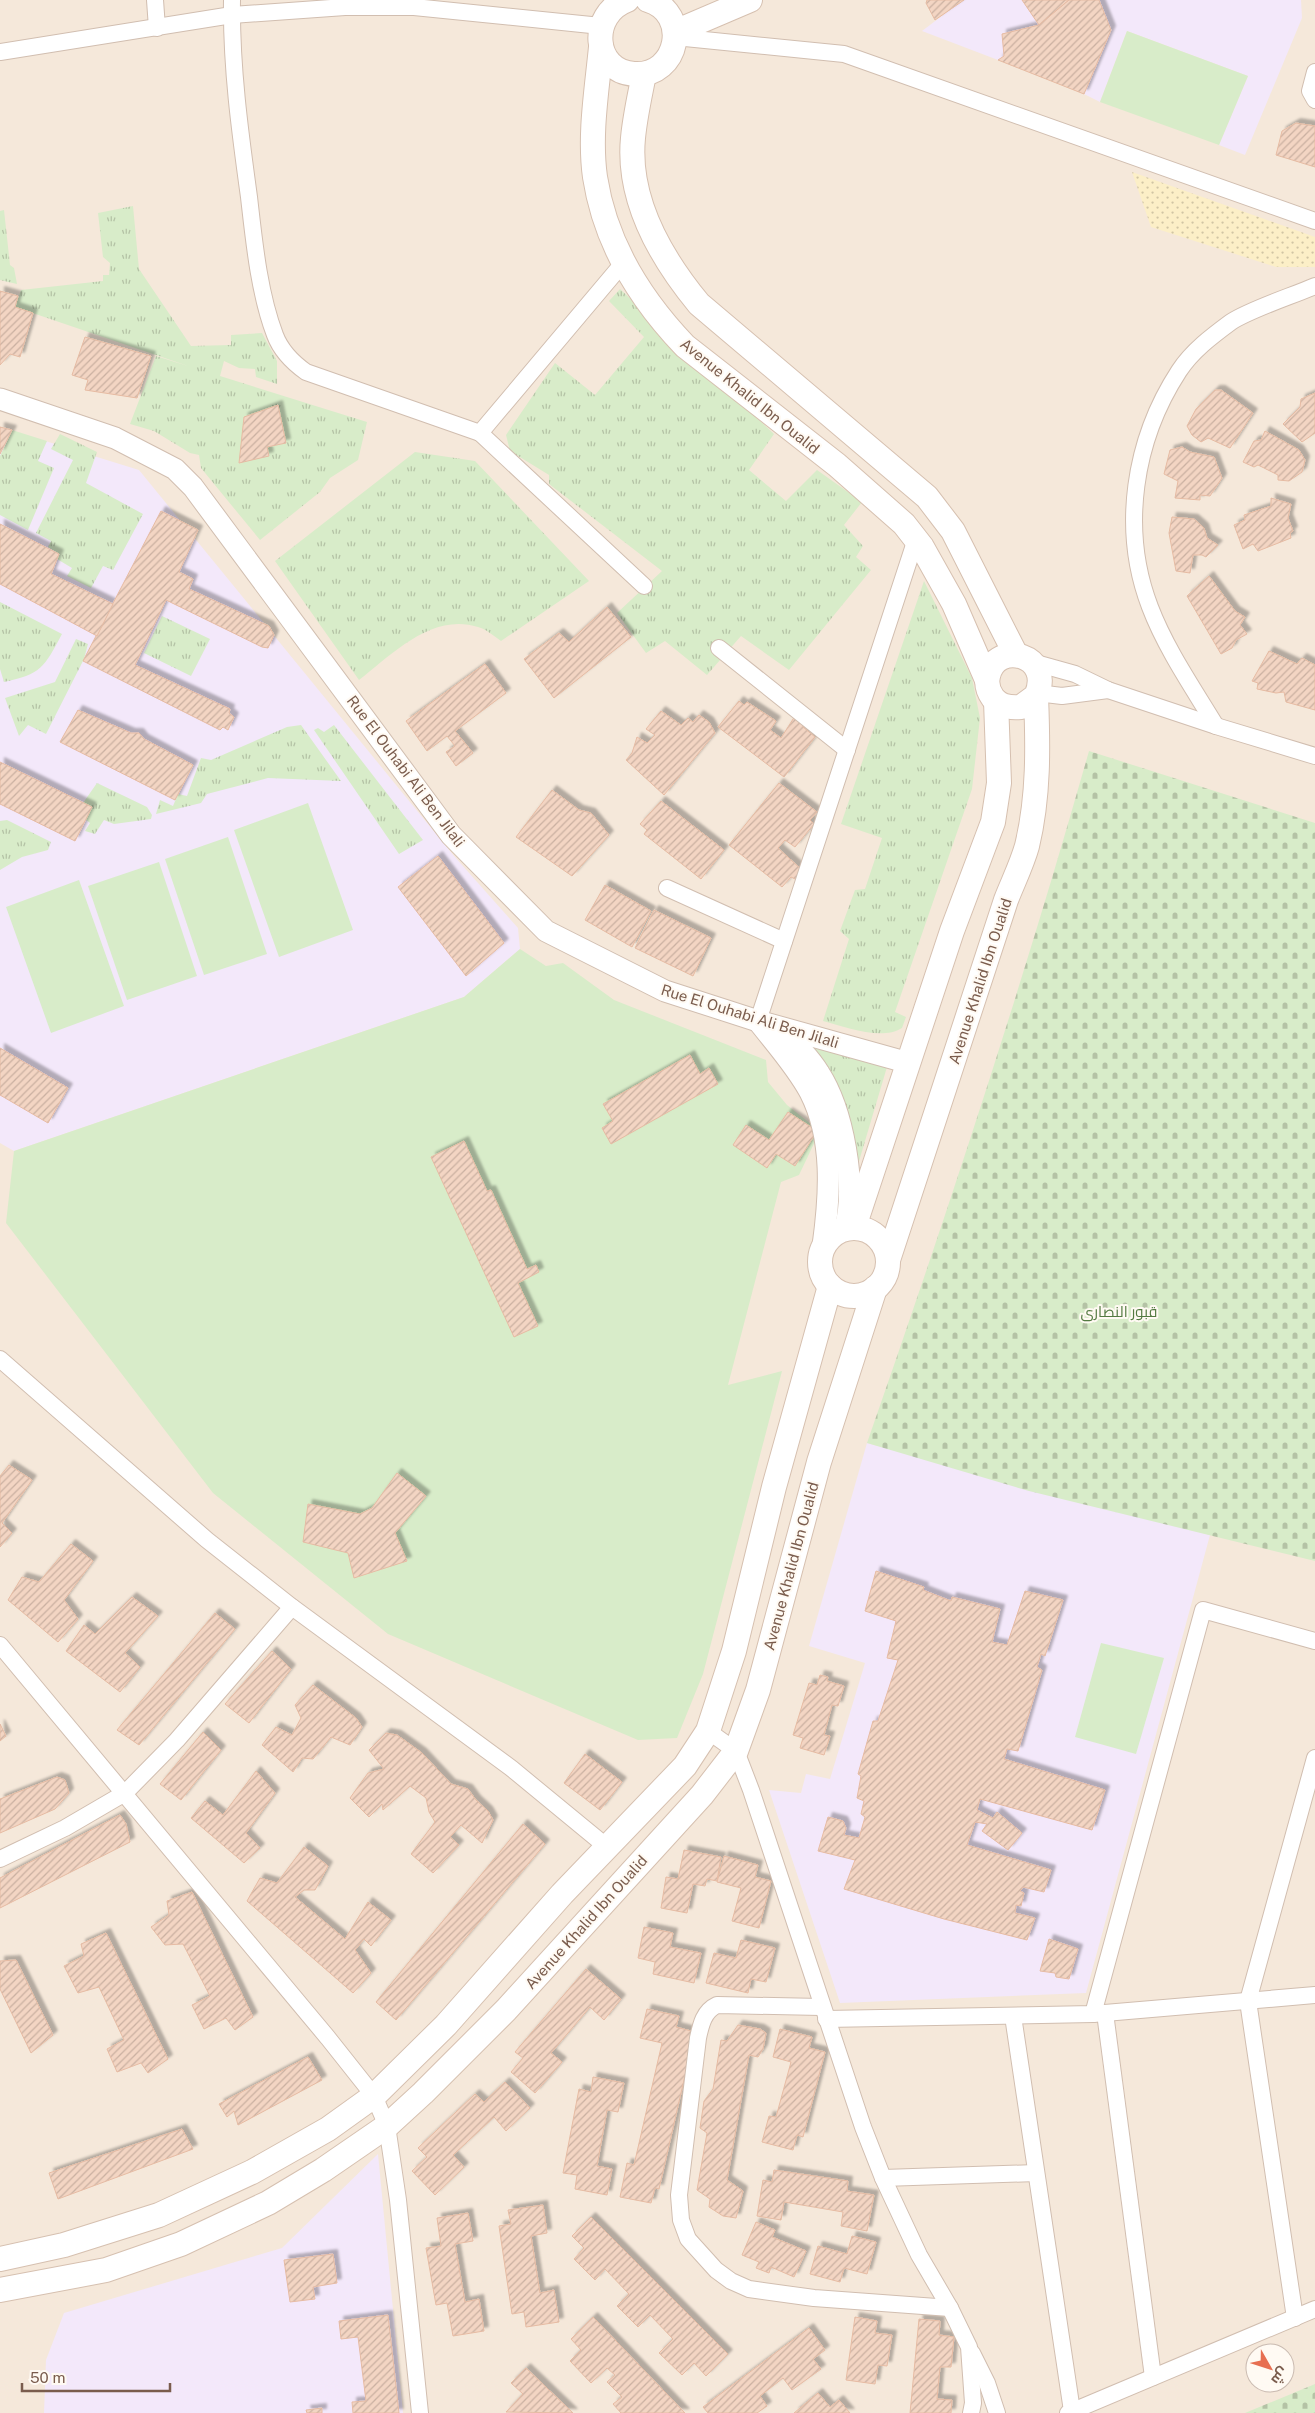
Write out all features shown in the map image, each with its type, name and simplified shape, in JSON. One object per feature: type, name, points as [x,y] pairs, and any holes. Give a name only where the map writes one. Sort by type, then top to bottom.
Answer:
[{"type":"main road","points":[[627,0],[610,10],[601,36],[606,57],[622,71],[644,74],[653,71],[668,59],[673,51],[675,35],[668,14],[662,7],[648,0]]},
{"type":"main road","points":[[675,35],[750,0]]},
{"type":"main road","name":"Avenue Khalid Ibn Oualid","points":[[601,36],[594,120],[595,176],[603,215],[637,288],[664,324],[685,346],[844,470],[884,504],[916,539],[954,604],[991,690],[999,783],[993,822],[952,931],[850,1228]]},
{"type":"main road","points":[[644,74],[633,139],[634,175],[646,219],[660,249],[678,278],[700,304],[740,340],[927,497],[953,531],[1024,658],[1040,678],[1037,694],[1021,707],[1007,707],[991,690],[989,672],[997,661],[1009,655],[1024,658]]},
{"type":"main road","name":"Avenue Khalid Ibn Oualid","points":[[888,1260],[1006,900],[1026,847],[1034,808],[1037,774],[1037,694]]},
{"type":"main road","points":[[850,1228],[864,1229],[881,1241],[888,1260],[887,1271],[875,1288],[867,1293],[847,1295],[830,1286],[823,1278],[820,1267],[820,1256],[823,1246],[836,1232],[850,1228]]},
{"type":"main road","points":[[0,2259],[80,2241],[167,2212],[261,2168],[328,2129],[374,2096],[446,2025],[562,1894],[685,1766],[708,1732],[734,1651],[774,1487],[830,1286]]},
{"type":"main road","name":"Avenue Khalid Ibn Oualid","points":[[0,2290],[106,2270],[181,2244],[268,2203],[323,2170],[386,2126],[423,2093],[506,2010],[702,1795],[736,1751],[758,1690],[819,1462],[875,1288]]},
{"type":"street","points":[[155,0],[157,28]]},
{"type":"street","points":[[0,52],[157,28],[232,8],[345,7],[414,3],[601,36]]},
{"type":"street","points":[[232,8],[237,110],[257,262],[275,334],[284,352],[306,372],[480,433],[644,586]]},
{"type":"street","points":[[675,35],[844,54],[1315,221]]},
{"type":"street","points":[[1315,72],[1310,91],[1315,100]]},
{"type":"street","points":[[480,433],[624,262]]},
{"type":"street","points":[[1216,726],[1170,649],[1150,607],[1137,562],[1133,516],[1137,478],[1145,445],[1163,400],[1180,370],[1206,341],[1234,321],[1315,286]]},
{"type":"street","name":"Rue El Ouhabi Ali Ben Jilali","points":[[0,399],[115,438],[175,469],[193,487],[451,835],[546,931],[665,991],[767,1023],[908,1063]]},
{"type":"street","points":[[823,1246],[829,1204],[828,1161],[823,1130],[810,1092],[767,1023],[784,941],[916,539]]},
{"type":"street","points":[[719,648],[847,750]]},
{"type":"street","points":[[1024,658],[1075,674],[1108,690],[1315,756]]},
{"type":"street","points":[[1037,694],[1062,696],[1108,690]]},
{"type":"street","points":[[667,888],[784,941]]},
{"type":"street","points":[[767,1023],[795,1043],[819,1073],[834,1106],[849,1182],[850,1228]]},
{"type":"street","points":[[0,1359],[169,1509],[292,1607],[511,1768],[607,1847]]},
{"type":"street","points":[[0,1859],[65,1828],[125,1793],[177,1740],[292,1607]]},
{"type":"street","points":[[1153,2377],[1099,2014],[1203,1610],[1315,1641]]},
{"type":"street","points":[[0,1644],[328,2038],[374,2096],[386,2126],[398,2200],[420,2413]]},
{"type":"street","points":[[708,1732],[736,1751],[751,1790],[823,2013],[883,2178],[919,2255],[950,2308],[987,2383],[997,2413]]},
{"type":"street","points":[[1295,2318],[1248,2000],[1315,1758]]},
{"type":"street","points":[[950,2308],[823,2299],[749,2289],[731,2281],[716,2270],[688,2238],[682,2220],[679,2195],[698,2038],[704,2016],[710,2008],[717,2005],[823,2013],[1013,2016],[1099,2014],[1315,1994]]},
{"type":"street","points":[[1013,2016],[1070,2412],[1315,2309]]},
{"type":"street","points":[[883,2178],[1036,2173]]},
{"type":"street","points":[[969,2347],[973,2403],[971,2413]]},
{"type":"shaded area","points":[[0,0],[1315,0],[1315,2413],[0,2413]]},
{"type":"shaded area","points":[[963,0],[1022,0],[1039,25],[1003,34],[1004,56],[998,60],[922,31]]},
{"type":"shaded area","points":[[1099,0],[1301,0],[1302,18],[1245,155],[1219,145],[1248,76],[1127,31],[1100,102],[1084,94],[1111,30]]},
{"type":"shaded area","points":[[0,427],[139,470],[454,856],[518,928],[520,949],[464,997],[14,1151],[0,1143]]},
{"type":"shaded area","points":[[867,1443],[1210,1535],[1086,1993],[840,2003],[769,1790],[801,1793],[806,1774],[830,1779],[865,1663],[809,1646]]},
{"type":"shaded area","points":[[378,2154],[403,2413],[44,2413],[46,2360],[64,2313],[282,2248]]},
{"type":"green space","points":[[1127,31],[1248,76],[1219,145],[1100,102]]},
{"type":"green space","points":[[133,206],[139,269],[191,346],[231,345],[231,335],[262,333],[277,361],[277,384],[256,377],[255,369],[239,368],[224,361],[220,376],[367,422],[358,460],[330,478],[320,492],[260,540],[201,468],[199,455],[190,453],[154,431],[130,424],[156,356],[188,366],[15,307],[21,290],[103,281],[103,275],[109,275],[110,263],[103,257],[98,213]]},
{"type":"green space","points":[[4,210],[10,265],[14,268],[17,284],[0,280],[0,211]]},
{"type":"green space","points":[[620,289],[774,434],[749,470],[786,501],[817,470],[862,502],[844,525],[863,546],[856,557],[871,570],[789,670],[741,636],[707,675],[665,641],[646,653],[617,613],[662,571],[549,484],[549,475],[510,451],[506,435],[555,363],[595,395],[644,337],[609,301]]},
{"type":"green space","points":[[12,430],[47,441],[38,461],[54,468],[28,530],[0,515],[0,456]]},
{"type":"green space","points":[[60,434],[97,452],[86,483],[143,514],[113,570],[103,566],[91,588],[67,576],[72,568],[57,559],[59,554],[48,547],[51,541],[36,533],[73,460],[51,449]]},
{"type":"green space","points":[[415,452],[475,461],[589,581],[501,641],[478,627],[461,624],[444,625],[413,638],[359,680],[275,561]]},
{"type":"green space","points":[[924,581],[972,678],[980,718],[972,789],[895,1012],[906,1017],[902,1028],[894,1032],[863,1032],[823,1021],[849,939],[840,931],[855,890],[865,889],[882,838],[841,824]]},
{"type":"green space","points":[[0,602],[62,634],[51,655],[40,668],[26,676],[4,682],[0,669]]},
{"type":"green space","points":[[162,616],[210,639],[191,676],[144,653]]},
{"type":"green space","points":[[76,639],[88,644],[84,659],[46,734],[28,725],[19,736],[5,698],[55,682]]},
{"type":"green space","points":[[301,725],[341,781],[268,778],[207,794],[201,803],[156,814],[160,800],[173,806],[178,794],[187,796],[201,758],[211,760],[287,727]]},
{"type":"green space","points":[[334,725],[423,840],[399,854],[314,730],[318,728],[324,732]]},
{"type":"green space","name":"قبور النصارى","points":[[1089,751],[1315,823],[1315,1561],[1029,1491],[867,1443],[1011,1012]]},
{"type":"green space","points":[[97,783],[147,807],[152,815],[151,819],[114,824],[104,820],[95,834],[85,831],[90,823],[85,819],[83,803]]},
{"type":"green space","points":[[308,803],[353,930],[279,957],[234,830]]},
{"type":"green space","points":[[7,820],[51,842],[48,850],[22,857],[0,870],[0,821]]},
{"type":"green space","points":[[228,837],[267,954],[204,975],[165,859]]},
{"type":"green space","points":[[159,862],[197,976],[127,1000],[88,886]]},
{"type":"green space","points":[[79,880],[124,1006],[51,1033],[6,907]]},
{"type":"green space","points":[[520,949],[546,966],[563,963],[614,1000],[766,1060],[768,1082],[787,1105],[820,1131],[799,1175],[781,1182],[728,1385],[782,1371],[703,1674],[677,1738],[638,1740],[388,1634],[213,1493],[6,1223],[14,1151],[464,997]]},
{"type":"green space","points":[[811,1046],[887,1067],[857,1168]]},
{"type":"green space","points":[[1101,1643],[1164,1658],[1136,1754],[1075,1737]]},
{"type":"green space","points":[[1315,2384],[1315,2413],[1245,2413],[1295,2393]]},
{"type":"sand","points":[[1132,172],[1315,237],[1315,267],[1276,267],[1151,227]]},
{"type":"building","points":[[927,0],[964,0],[935,20],[926,3]]},
{"type":"building","points":[[1022,0],[1069,0],[1039,25]]},
{"type":"building","points":[[1069,0],[1099,0],[1111,30],[1084,94],[998,60],[1004,56],[1002,34],[1039,25]]},
{"type":"building","points":[[1296,123],[1315,126],[1315,167],[1276,155],[1282,131]]},
{"type":"building","points":[[0,291],[18,296],[15,307],[33,313],[20,357],[10,354],[0,365]]},
{"type":"building","points":[[85,337],[151,356],[137,398],[85,390],[88,380],[72,375]]},
{"type":"building","points":[[1215,390],[1221,390],[1253,413],[1230,448],[1208,438],[1201,442],[1192,435],[1187,426],[1196,409]]},
{"type":"building","points":[[1315,393],[1315,433],[1302,442],[1283,424],[1300,407],[1301,399]]},
{"type":"building","points":[[278,405],[286,443],[267,447],[269,456],[239,463],[244,417]]},
{"type":"building","points":[[0,427],[12,430],[0,454]]},
{"type":"building","points":[[1265,431],[1299,450],[1305,460],[1302,472],[1289,481],[1278,480],[1278,475],[1258,465],[1254,467],[1243,462],[1254,441],[1261,440]]},
{"type":"building","points":[[1182,447],[1190,452],[1214,457],[1222,478],[1210,496],[1200,495],[1200,500],[1175,498],[1178,481],[1164,474],[1170,450]]},
{"type":"building","points":[[1271,498],[1291,504],[1288,518],[1293,531],[1290,533],[1291,538],[1258,551],[1253,544],[1243,549],[1234,525],[1245,520],[1244,515],[1271,506]]},
{"type":"building","points":[[161,511],[198,530],[179,572],[193,579],[189,589],[269,626],[274,635],[268,648],[262,647],[166,600],[135,665],[230,709],[229,713],[234,717],[228,730],[223,727],[220,730],[83,661]]},
{"type":"building","points":[[1172,517],[1194,519],[1204,528],[1207,538],[1218,545],[1206,557],[1193,555],[1190,573],[1176,571],[1169,533]]},
{"type":"building","points":[[0,524],[59,554],[51,574],[113,604],[97,636],[0,584]]},
{"type":"building","points":[[1209,576],[1235,611],[1245,617],[1240,625],[1247,634],[1236,640],[1232,648],[1221,654],[1187,596]]},
{"type":"building","points":[[607,607],[631,637],[554,698],[524,659],[559,633],[569,642]]},
{"type":"building","points":[[1269,651],[1297,664],[1302,658],[1315,665],[1315,710],[1286,702],[1284,692],[1276,693],[1257,689],[1258,683],[1252,681]]},
{"type":"building","points":[[485,664],[506,693],[455,731],[473,753],[456,766],[446,752],[455,746],[447,736],[427,751],[406,721]]},
{"type":"building","points":[[739,701],[744,705],[747,702],[776,721],[770,730],[781,738],[795,716],[805,724],[803,727],[815,737],[784,777],[718,727]]},
{"type":"building","points":[[78,710],[131,733],[139,733],[144,739],[193,765],[175,800],[60,742]]},
{"type":"building","points":[[661,711],[681,725],[688,718],[693,722],[699,715],[709,722],[715,733],[664,795],[626,760],[632,753],[637,737],[647,743],[655,735],[646,729]]},
{"type":"building","points":[[0,762],[92,807],[75,841],[0,804]]},
{"type":"building","points":[[779,783],[817,812],[810,820],[814,824],[795,847],[785,840],[778,848],[803,871],[797,880],[791,877],[782,887],[729,845]]},
{"type":"building","points":[[552,790],[579,810],[591,813],[609,835],[572,876],[516,837]]},
{"type":"building","points":[[661,801],[724,850],[701,879],[644,834],[647,830],[640,824]]},
{"type":"building","points":[[438,856],[504,943],[466,976],[398,887]]},
{"type":"building","points":[[605,885],[651,911],[632,947],[585,920]]},
{"type":"building","points":[[654,910],[711,938],[693,976],[635,948]]},
{"type":"building","points":[[0,1048],[68,1088],[48,1123],[0,1095]]},
{"type":"building","points":[[690,1055],[700,1074],[709,1068],[718,1084],[611,1144],[602,1128],[613,1121],[603,1104]]},
{"type":"building","points":[[788,1112],[817,1131],[795,1166],[776,1154],[767,1168],[733,1145],[746,1125],[769,1140]]},
{"type":"building","points":[[464,1141],[487,1191],[491,1190],[527,1269],[536,1265],[539,1272],[518,1283],[538,1326],[514,1337],[431,1157]]},
{"type":"building","points":[[9,1465],[32,1480],[2,1523],[12,1533],[0,1547],[0,1476]]},
{"type":"building","points":[[397,1473],[426,1496],[395,1533],[407,1561],[354,1578],[348,1553],[303,1542],[308,1504],[360,1514],[372,1508]]},
{"type":"building","points":[[71,1544],[93,1561],[64,1600],[78,1619],[58,1642],[8,1600],[22,1577],[39,1582]]},
{"type":"building","points":[[876,1571],[924,1587],[923,1590],[951,1601],[952,1597],[1000,1609],[992,1642],[1007,1645],[1025,1591],[1063,1600],[1045,1656],[1041,1654],[1037,1667],[1042,1670],[1018,1751],[1007,1749],[1004,1759],[1105,1790],[1092,1830],[980,1799],[977,1810],[993,1818],[997,1812],[1022,1833],[1008,1850],[982,1831],[987,1824],[975,1822],[967,1845],[1051,1870],[1044,1892],[1023,1887],[1020,1891],[1024,1893],[1021,1906],[1016,1905],[1015,1913],[1035,1918],[1027,1940],[944,1919],[844,1889],[855,1860],[818,1851],[828,1817],[843,1821],[846,1828],[844,1835],[859,1838],[865,1817],[861,1814],[864,1801],[857,1798],[861,1776],[858,1774],[873,1721],[878,1721],[898,1660],[887,1658],[896,1621],[865,1611]]},
{"type":"building","points":[[132,1597],[158,1616],[125,1653],[140,1667],[120,1692],[66,1651],[84,1625],[95,1634]]},
{"type":"building","points":[[215,1613],[235,1629],[139,1745],[117,1730]]},
{"type":"building","points":[[272,1651],[291,1669],[249,1723],[225,1704]]},
{"type":"building","points":[[820,1675],[828,1677],[827,1681],[844,1686],[838,1706],[832,1705],[824,1735],[830,1736],[824,1755],[800,1748],[803,1738],[793,1735],[809,1683],[817,1685]]},
{"type":"building","points":[[313,1685],[356,1718],[362,1727],[350,1745],[331,1737],[313,1759],[302,1758],[293,1772],[262,1745],[276,1727],[292,1735],[301,1718],[295,1705]]},
{"type":"building","points":[[0,1724],[6,1736],[0,1741]]},
{"type":"building","points":[[203,1732],[221,1750],[181,1800],[160,1784]]},
{"type":"building","points":[[386,1733],[397,1735],[422,1753],[451,1784],[468,1789],[488,1811],[493,1820],[482,1843],[461,1825],[450,1837],[459,1845],[433,1873],[411,1854],[435,1822],[429,1812],[426,1798],[410,1786],[383,1810],[382,1804],[369,1817],[350,1798],[368,1773],[384,1769],[369,1750]]},
{"type":"building","points":[[585,1754],[622,1782],[600,1810],[564,1783]]},
{"type":"building","points":[[256,1771],[275,1793],[246,1833],[260,1848],[244,1863],[191,1818],[205,1801],[223,1815]]},
{"type":"building","points":[[57,1777],[65,1780],[69,1793],[55,1809],[0,1833],[0,1799]]},
{"type":"building","points":[[120,1815],[126,1824],[130,1842],[0,1908],[0,1878]]},
{"type":"building","points":[[523,1824],[545,1844],[396,2020],[376,2002]]},
{"type":"building","points":[[304,1847],[328,1866],[315,1890],[304,1890],[295,1897],[345,1939],[368,1902],[391,1920],[371,1946],[364,1939],[355,1950],[371,1973],[353,1993],[247,1901],[260,1878],[277,1883]]},
{"type":"building","points":[[684,1850],[721,1857],[717,1881],[707,1879],[705,1886],[693,1884],[687,1913],[661,1908],[666,1877],[678,1879]]},
{"type":"building","points":[[724,1856],[758,1865],[755,1877],[771,1881],[759,1928],[732,1921],[741,1888],[717,1882]]},
{"type":"building","points":[[192,1892],[253,2017],[235,2030],[226,2018],[204,2029],[192,2005],[210,1996],[183,1944],[165,1945],[151,1927],[169,1915],[167,1901]]},
{"type":"building","points":[[644,1927],[673,1933],[670,1947],[701,1953],[694,1983],[653,1974],[655,1962],[638,1958]]},
{"type":"building","points":[[106,1933],[168,2059],[148,2073],[141,2063],[117,2072],[107,2049],[124,2040],[99,1987],[78,1993],[64,1966],[84,1956],[81,1944]]},
{"type":"building","points":[[1049,1939],[1078,1949],[1069,1979],[1056,1977],[1055,1973],[1040,1971]]},
{"type":"building","points":[[741,1940],[775,1948],[766,1982],[751,1979],[748,1993],[706,1983],[714,1953],[736,1958]]},
{"type":"building","points":[[16,1960],[53,2035],[31,2053],[0,1989],[0,1961]]},
{"type":"building","points":[[586,1969],[621,1999],[604,2020],[590,2007],[551,2053],[562,2062],[535,2093],[511,2072],[523,2058],[515,2052]]},
{"type":"building","points":[[647,2009],[679,2016],[676,2027],[695,2032],[659,2189],[655,2188],[651,2203],[620,2197],[627,2163],[634,2165],[662,2043],[640,2038]]},
{"type":"building","points":[[738,2025],[760,2029],[766,2033],[763,2049],[758,2057],[749,2055],[727,2180],[743,2191],[736,2218],[723,2216],[709,2207],[710,2199],[697,2190],[707,2133],[700,2128],[704,2101],[713,2089],[721,2040],[727,2041]]},
{"type":"building","points":[[780,2029],[812,2037],[809,2048],[825,2052],[803,2137],[797,2135],[793,2150],[762,2142],[769,2116],[776,2117],[791,2062],[773,2057]]},
{"type":"building","points":[[308,2057],[322,2080],[238,2125],[234,2111],[227,2117],[219,2104]]},
{"type":"building","points":[[593,2077],[624,2083],[618,2112],[607,2110],[597,2166],[612,2169],[607,2195],[575,2189],[577,2175],[563,2173],[579,2089],[591,2092]]},
{"type":"building","points":[[505,2082],[530,2108],[506,2131],[494,2117],[453,2155],[464,2167],[435,2195],[412,2171],[427,2157],[418,2148],[475,2094],[484,2102]]},
{"type":"building","points":[[182,2129],[193,2149],[58,2199],[49,2173]]},
{"type":"building","points":[[774,2170],[848,2181],[847,2191],[874,2195],[867,2231],[841,2226],[843,2212],[784,2202],[781,2220],[757,2216],[763,2180],[772,2182]]},
{"type":"building","points":[[543,2205],[547,2233],[531,2236],[540,2293],[554,2290],[559,2322],[526,2327],[524,2312],[512,2314],[499,2226],[511,2224],[508,2210]]},
{"type":"building","points":[[468,2213],[473,2241],[455,2244],[465,2302],[479,2299],[484,2331],[453,2336],[447,2303],[436,2305],[426,2248],[441,2246],[437,2218]]},
{"type":"building","points":[[591,2217],[728,2354],[706,2376],[694,2363],[682,2375],[659,2353],[673,2339],[650,2315],[638,2327],[617,2306],[629,2294],[605,2269],[595,2280],[574,2259],[584,2248],[572,2236]]},
{"type":"building","points":[[756,2222],[775,2230],[772,2237],[806,2251],[794,2277],[771,2267],[769,2273],[756,2268],[759,2262],[742,2255]]},
{"type":"building","points":[[852,2236],[876,2242],[867,2274],[844,2268],[840,2282],[810,2274],[818,2246],[847,2254]]},
{"type":"building","points":[[333,2254],[337,2283],[313,2287],[315,2299],[290,2302],[284,2260]]},
{"type":"building","points":[[388,2315],[399,2413],[353,2413],[352,2402],[366,2401],[358,2337],[341,2339],[339,2321]]},
{"type":"building","points":[[593,2317],[685,2413],[621,2413],[613,2404],[622,2397],[607,2382],[615,2375],[607,2368],[591,2383],[570,2361],[581,2350],[571,2339]]},
{"type":"building","points":[[855,2317],[877,2321],[875,2333],[892,2335],[887,2366],[878,2365],[875,2384],[846,2380]]},
{"type":"building","points":[[919,2319],[940,2321],[939,2335],[954,2337],[951,2367],[940,2367],[937,2399],[952,2400],[951,2413],[910,2413]]},
{"type":"building","points":[[809,2328],[825,2350],[813,2359],[821,2369],[792,2390],[783,2378],[760,2396],[767,2406],[757,2413],[708,2413],[703,2407]]},
{"type":"building","points":[[526,2368],[573,2413],[506,2412],[523,2394],[511,2383]]},
{"type":"building","points":[[818,2393],[830,2407],[839,2400],[850,2413],[794,2413]]},
{"type":"building","points":[[322,2408],[322,2413],[307,2413],[306,2410]]}]
